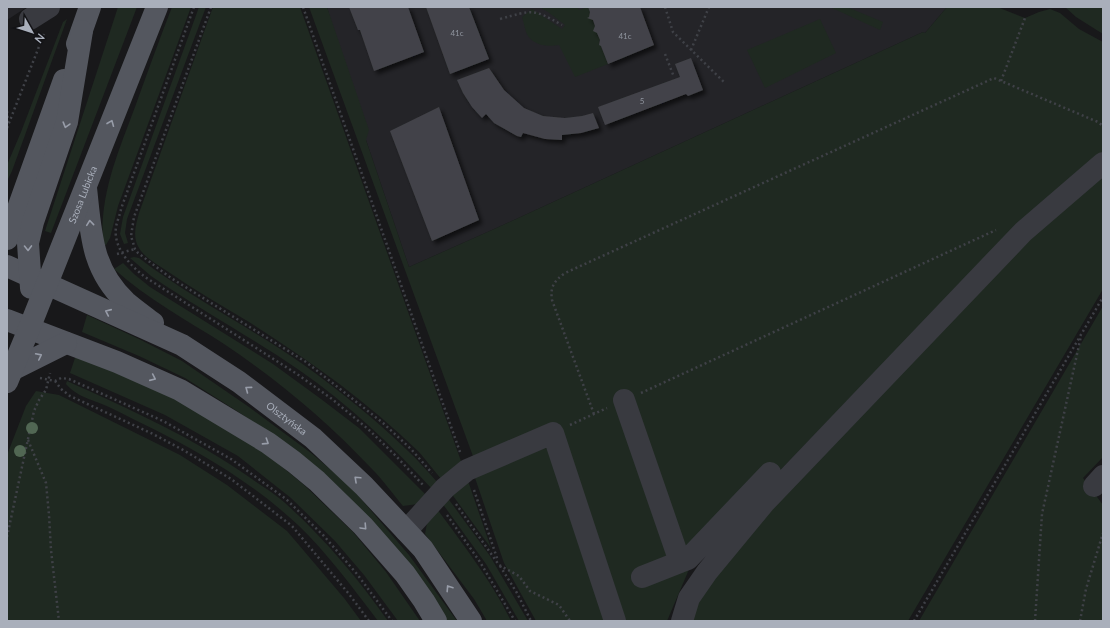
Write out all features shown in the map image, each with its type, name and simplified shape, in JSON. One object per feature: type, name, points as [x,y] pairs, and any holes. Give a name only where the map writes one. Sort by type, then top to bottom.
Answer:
[{"type":"main road","points":[[7,239],[90,7]]},
{"type":"main road","name":"Szosa Lubicka","points":[[10,376],[37,308],[38,280],[86,185],[158,7]]},
{"type":"main road","points":[[38,280],[28,243],[33,222],[67,122],[82,31]]},
{"type":"main road","points":[[7,194],[34,164]]},
{"type":"main road","points":[[86,185],[93,243],[97,261],[111,285],[126,302],[182,345]]},
{"type":"main road","name":"Olsztyńska","points":[[7,266],[182,345],[240,382],[313,438],[364,486],[423,549],[471,621]]},
{"type":"main road","points":[[37,308],[66,343]]},
{"type":"main road","points":[[7,320],[118,362],[180,390],[268,443],[317,481],[340,503],[405,574],[436,621]]},
{"type":"main road","points":[[10,376],[66,343]]},
{"type":"street","points":[[682,621],[689,598],[707,572],[764,503],[1023,232],[1103,163]]},
{"type":"street","points":[[624,400],[680,562]]},
{"type":"street","points":[[406,531],[440,494],[467,470],[553,433],[615,621]]},
{"type":"street","points":[[642,577],[688,559],[770,473]]},
{"type":"path","points":[[194,7],[121,209],[116,228],[116,239],[122,253],[125,258],[145,277],[290,370],[332,400],[368,429],[420,481],[440,494],[453,522],[480,562],[515,621]]},
{"type":"path","points":[[211,7],[134,217],[131,236],[135,249],[171,278],[306,362],[383,423],[411,449],[440,494],[499,565],[517,593],[531,621]]},
{"type":"path","points":[[303,7],[467,470],[499,565],[519,576],[530,591],[559,604],[570,621]]},
{"type":"path","points":[[665,7],[673,32],[724,82]]},
{"type":"path","points":[[692,50],[709,7]]},
{"type":"path","points":[[500,19],[526,12],[535,12],[542,14],[562,25]]},
{"type":"path","points":[[7,128],[42,18]]},
{"type":"path","points":[[1000,81],[1025,18]]},
{"type":"path","points":[[665,54],[674,77]]},
{"type":"path","points":[[594,414],[550,291],[553,284],[564,273],[994,78],[1098,122],[1103,126]]},
{"type":"path","points":[[7,110],[9,124]]},
{"type":"path","points":[[553,433],[999,229]]},
{"type":"path","points":[[122,253],[135,249]]},
{"type":"path","points":[[914,621],[1103,297]]},
{"type":"path","points":[[1035,621],[1042,514],[1082,333]]},
{"type":"path","points":[[37,377],[55,381],[61,378],[69,380],[163,421],[243,468],[286,498],[324,536],[357,574],[392,621]]},
{"type":"path","points":[[7,537],[34,411],[46,390],[48,380]]},
{"type":"path","points":[[55,381],[61,389],[70,396],[153,434],[185,451],[231,479],[292,526],[349,594],[369,621]]},
{"type":"path","points":[[28,440],[46,483],[50,515],[51,550],[59,621]]},
{"type":"path","points":[[1080,621],[1086,589],[1103,533]]},
{"type":"shaded area","points":[[7,7],[27,7],[7,20]]},
{"type":"shaded area","points":[[118,7],[137,7],[51,233],[45,231]]},
{"type":"shaded area","points":[[172,7],[191,7],[118,206],[110,238],[106,245],[103,245],[104,209],[111,174]]},
{"type":"shaded area","points":[[199,7],[206,7],[127,219],[125,233],[128,243],[124,244],[120,234],[123,217]]},
{"type":"shaded area","points":[[213,7],[300,7],[462,464],[442,480],[419,452],[359,399],[271,336],[152,261],[144,255],[137,244],[135,230],[139,213]]},
{"type":"shaded area","points":[[309,7],[327,7],[369,130],[366,140],[409,267],[923,32],[925,33],[947,7],[997,7],[1025,18],[1050,9],[1060,13],[1079,29],[1103,42],[1103,153],[1018,225],[693,560],[667,621],[626,621],[558,423],[474,459]]},
{"type":"shaded area","points":[[327,7],[947,7],[925,33],[923,32],[409,267],[366,140]]},
{"type":"shaded area","points":[[539,7],[578,7],[579,10],[588,7],[590,12],[589,18],[593,20],[595,26],[594,31],[597,33],[600,40],[598,44],[601,46],[608,64],[575,77],[559,45],[547,46],[538,44],[528,36],[522,17],[532,9],[562,29],[565,25]]},
{"type":"shaded area","points":[[830,7],[847,7],[883,22],[880,30]]},
{"type":"shaded area","points":[[1065,7],[1103,7],[1103,34],[1076,17]]},
{"type":"shaded area","points":[[67,19],[12,171],[7,181],[7,165],[63,22]]},
{"type":"shaded area","points":[[820,19],[836,53],[765,88],[747,50]]},
{"type":"shaded area","points":[[1103,169],[1103,289],[908,621],[686,621],[700,588],[1025,235]]},
{"type":"shaded area","points":[[130,258],[139,258],[179,286],[304,365],[382,427],[415,458],[438,483],[432,489],[385,441],[335,397],[281,358],[151,276]]},
{"type":"shaded area","points":[[123,263],[150,287],[273,364],[359,428],[426,495],[418,504],[403,506],[380,478],[355,452],[302,402],[264,372],[224,344],[154,300],[127,280],[114,269]]},
{"type":"shaded area","points":[[1103,306],[1103,457],[1083,478],[1103,505],[1103,621],[919,621]]},
{"type":"shaded area","points":[[87,315],[182,361],[249,407],[311,453],[350,486],[409,555],[457,621],[445,621],[306,458],[185,378],[139,356],[82,332]]},
{"type":"shaded area","points":[[75,358],[82,358],[181,401],[263,451],[304,485],[353,532],[386,572],[420,621],[398,621],[364,575],[335,541],[291,498],[238,456],[165,415],[70,373]]},
{"type":"shaded area","points":[[67,381],[138,414],[208,450],[276,496],[298,515],[339,558],[365,589],[388,621],[378,621],[320,548],[287,515],[251,487],[213,462],[156,430],[76,393],[66,384]]},
{"type":"shaded area","points":[[36,391],[59,395],[180,455],[227,485],[287,531],[344,598],[361,621],[7,621],[7,455],[26,406]]},
{"type":"shaded area","points":[[538,446],[549,449],[607,621],[536,621],[504,563],[473,472]]},
{"type":"shaded area","points":[[467,478],[491,548],[451,493]]},
{"type":"shaded area","points":[[447,497],[490,556],[528,621],[519,621],[486,564],[442,503]]},
{"type":"shaded area","points":[[437,509],[467,549],[495,592],[511,621],[487,621],[474,599],[425,534],[428,518]]},
{"type":"building","points":[[349,7],[408,7],[424,52],[374,71],[360,30],[358,30]]},
{"type":"building","points":[[426,7],[469,7],[489,59],[450,74]]},
{"type":"building","points":[[588,7],[640,7],[654,45],[608,64],[601,46],[599,45],[600,40],[597,33],[593,31],[595,26],[593,20],[587,18],[589,17],[590,12]]},
{"type":"building","points":[[691,58],[703,90],[688,96],[686,94],[605,125],[598,107],[680,77],[675,64]]},
{"type":"building","points":[[489,68],[504,90],[524,108],[543,116],[565,118],[593,113],[599,128],[581,133],[562,135],[562,140],[545,139],[523,133],[521,137],[494,123],[486,114],[482,118],[472,107],[457,80]]},
{"type":"building","points":[[439,107],[479,220],[432,241],[390,131]]}]
